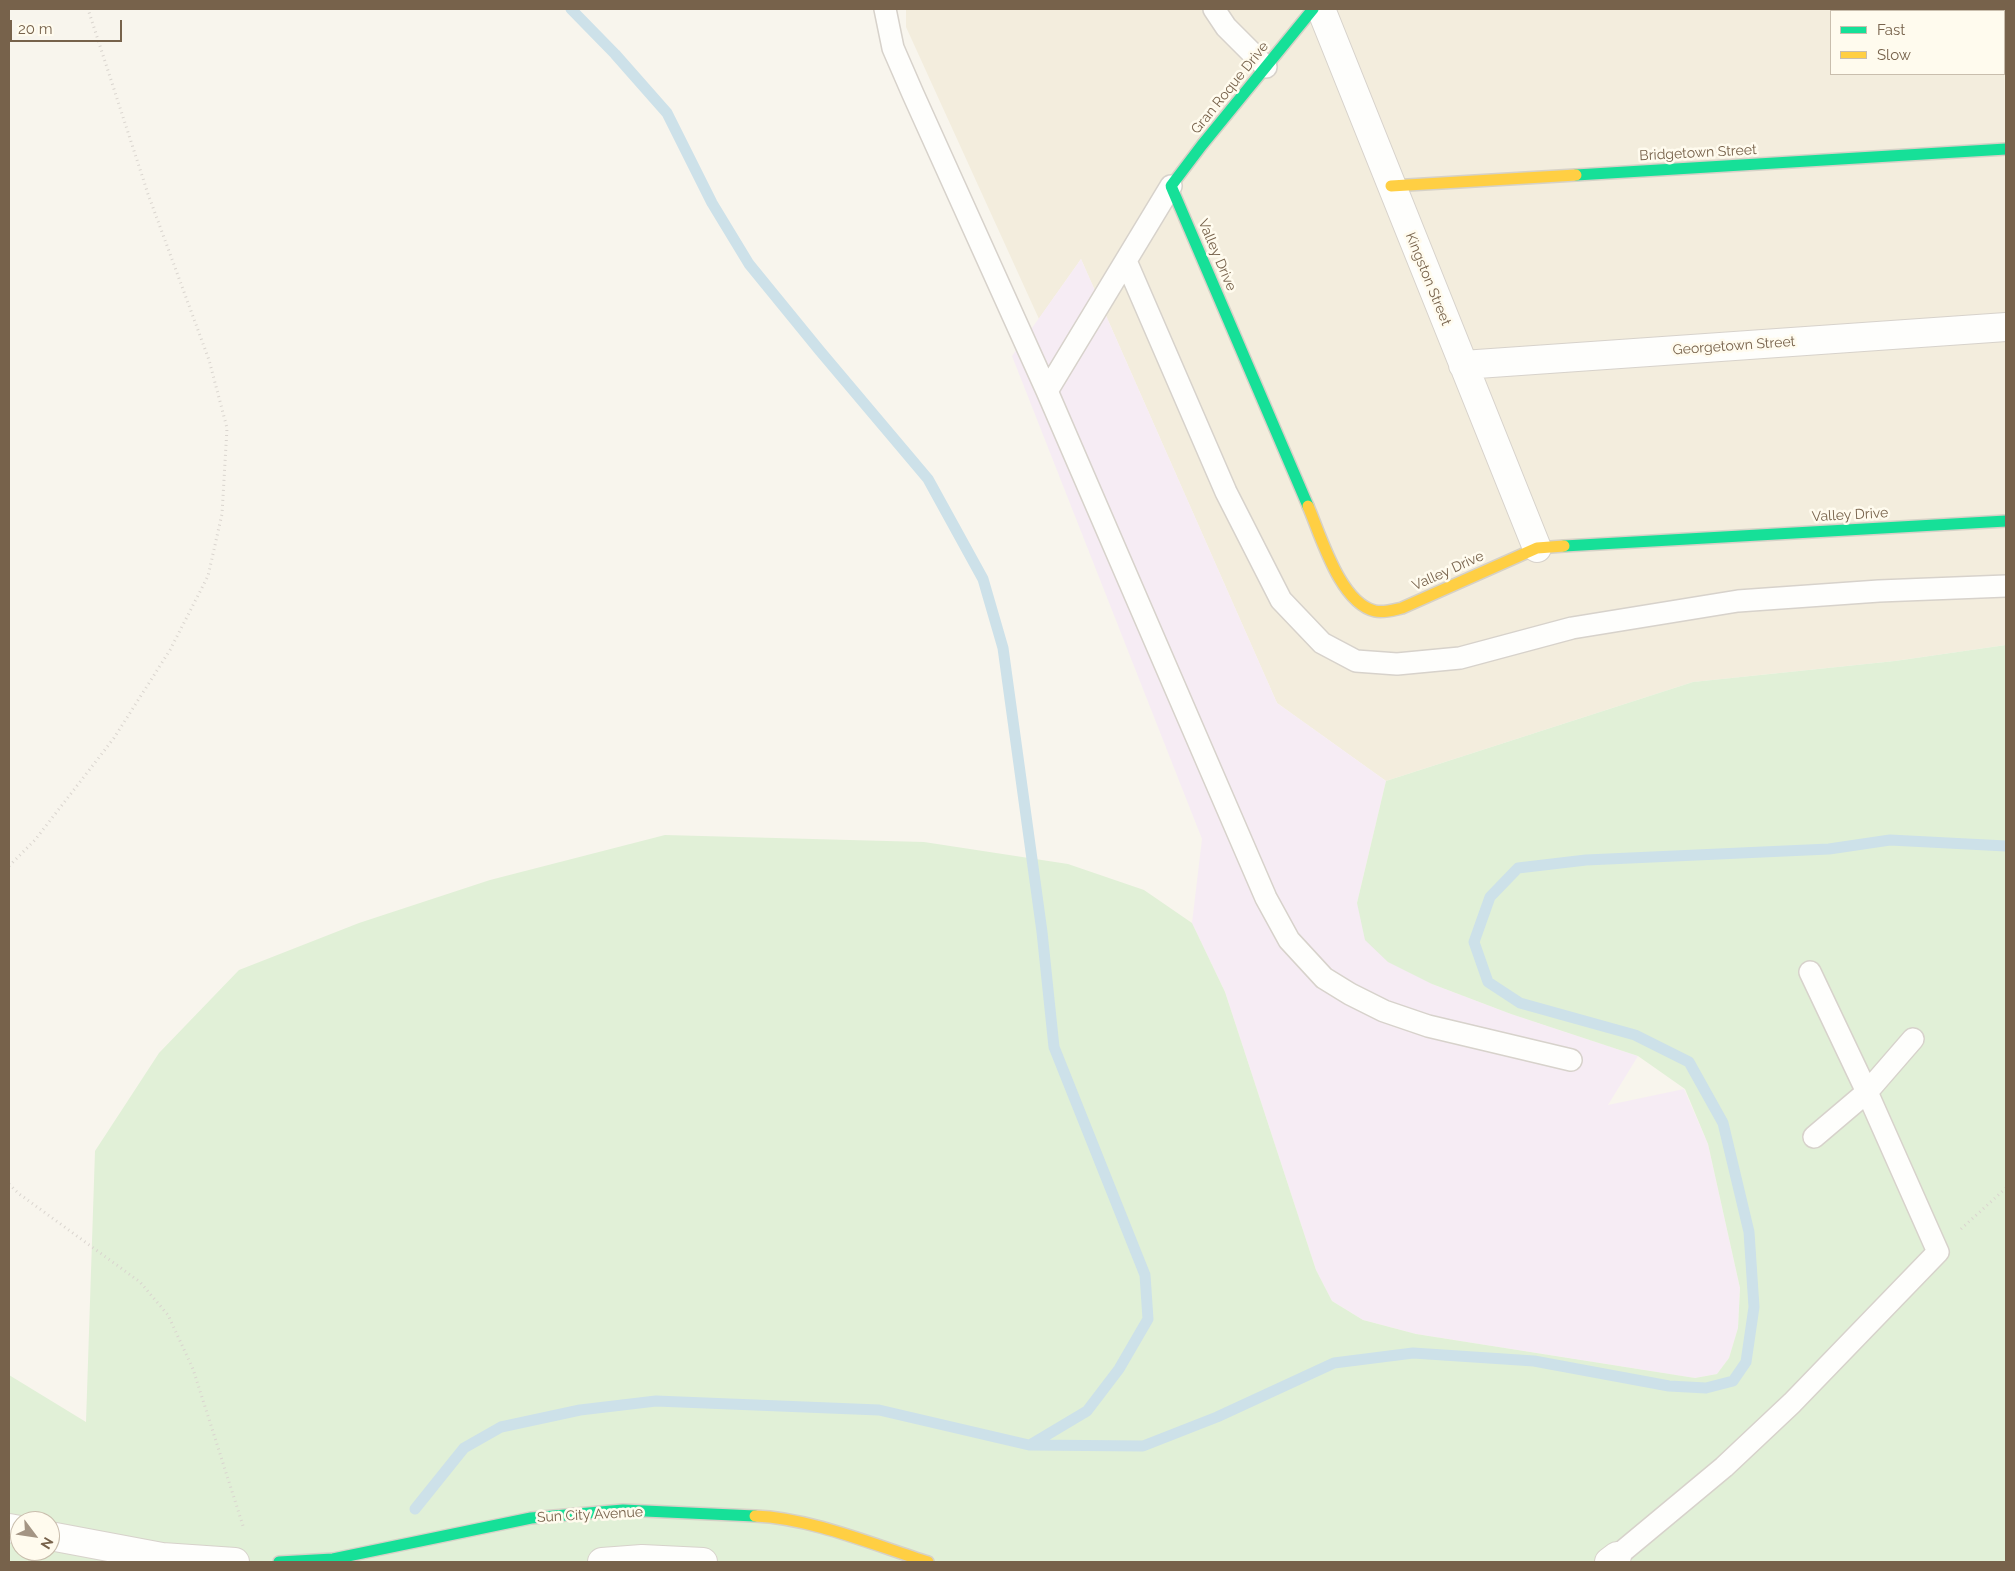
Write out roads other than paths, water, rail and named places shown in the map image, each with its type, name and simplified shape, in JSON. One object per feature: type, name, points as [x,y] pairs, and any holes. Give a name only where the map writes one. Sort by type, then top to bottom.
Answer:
[{"type":"street","name":"Gran Roque Drive","points":[[1172,186],[1202,144],[1313,9]]},
{"type":"street","name":"Kingston Street","points":[[1321,9],[1536,548]]},
{"type":"street","name":"Bridgetown Street","points":[[1391,186],[2006,149]]},
{"type":"street","name":"Valley Drive","points":[[1172,186],[1340,580],[1353,598],[1365,607],[1381,612],[1402,608],[1536,548],[2006,521]]},
{"type":"street","name":"Georgetown Street","points":[[1463,365],[2006,327]]},
{"type":"street","name":"Sun City Avenue","points":[[279,1562],[333,1559],[531,1518],[623,1510],[780,1517],[848,1536],[928,1562]]},
{"type":"street","points":[[60,1538],[162,1557],[235,1562]]},
{"type":"street","points":[[602,1562],[642,1559],[703,1562]]},
{"type":"lane","points":[[885,9],[893,48],[1047,391],[1262,889],[1289,940],[1324,978],[1384,1011],[1428,1026],[1571,1060]]},
{"type":"lane","points":[[1214,9],[1226,27],[1266,67]]},
{"type":"lane","points":[[1047,391],[1172,186]]},
{"type":"lane","points":[[1126,260],[1226,492],[1281,600],[1322,643],[1356,661],[1397,664],[1460,658],[1572,628],[1738,601],[1879,591],[2006,586]]},
{"type":"lane","points":[[1613,1559],[1724,1467],[1792,1403],[1938,1252],[1867,1092],[1810,972]]},
{"type":"lane","points":[[1814,1137],[1867,1092],[1913,1039]]},
{"type":"waterway","points":[[571,9],[615,54],[667,113],[712,203],[749,264],[928,479],[983,579],[1003,648],[1042,932],[1054,1047],[1145,1275],[1148,1319],[1119,1369],[1087,1411],[1030,1445]]},
{"type":"waterway","points":[[415,1509],[464,1448],[501,1427],[580,1410],[656,1401],[879,1410],[1029,1445],[1143,1446],[1217,1417],[1334,1363],[1413,1353],[1534,1361],[1669,1386],[1706,1388],[1733,1381],[1746,1362],[1754,1307],[1749,1232],[1723,1123],[1689,1062],[1635,1035],[1520,1003],[1488,982],[1474,942],[1490,897],[1518,868],[1586,860],[1829,849],[1890,840],[2006,846]]}]
